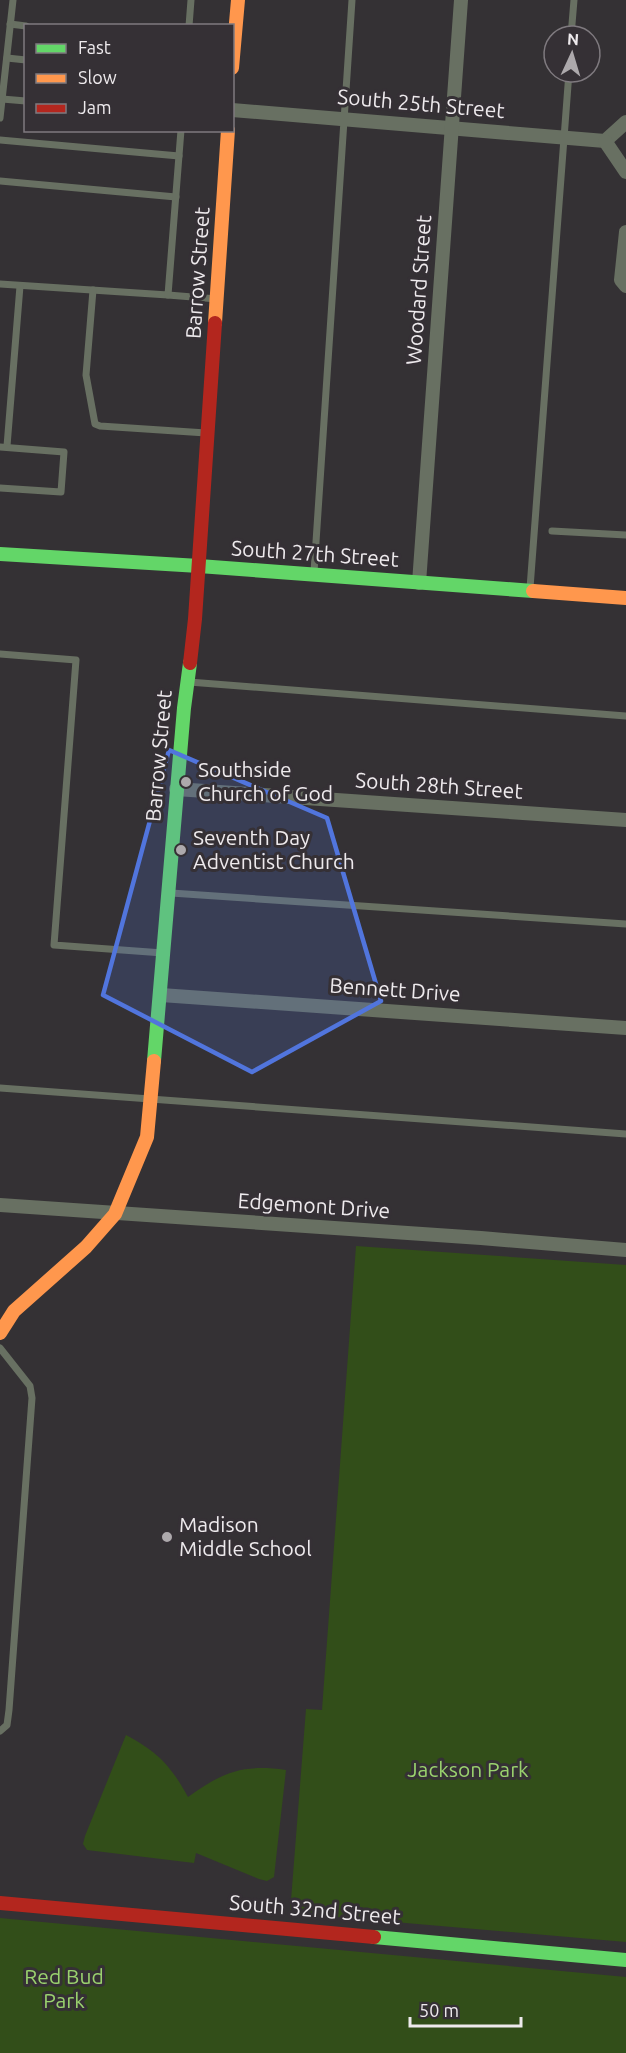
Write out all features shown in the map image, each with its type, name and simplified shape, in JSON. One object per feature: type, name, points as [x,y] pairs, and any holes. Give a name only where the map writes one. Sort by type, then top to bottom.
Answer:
[{"type":"street","points":[[234,45],[238,0]]},
{"type":"street","name":"Woodard Street","points":[[419,583],[462,0]]},
{"type":"street","name":"South 25th Street","points":[[234,110],[605,141]]},
{"type":"street","points":[[626,123],[605,141],[626,172]]},
{"type":"street","name":"Barrow Street","points":[[0,1333],[14,1311],[86,1247],[115,1214],[147,1137],[161,995],[176,789],[195,619],[228,132]]},
{"type":"street","points":[[626,232],[621,280],[626,286]]},
{"type":"street","name":"South 27th Street","points":[[0,554],[199,566],[626,598]]},
{"type":"street","name":"South 28th Street","points":[[176,789],[626,820]]},
{"type":"street","name":"Bennett Drive","points":[[161,995],[626,1028]]},
{"type":"street","name":"Edgemont Drive","points":[[0,1206],[481,1238],[626,1250]]},
{"type":"street","name":"South 32nd Street","points":[[0,1903],[626,1960]]},
{"type":"lane","points":[[0,118],[13,0]]},
{"type":"lane","points":[[189,24],[191,0]]},
{"type":"lane","points":[[314,575],[352,0]]},
{"type":"lane","points":[[572,24],[574,0]]},
{"type":"lane","points":[[10,24],[24,26]]},
{"type":"lane","points":[[7,58],[24,60]]},
{"type":"lane","points":[[530,591],[568,84]]},
{"type":"lane","points":[[2,99],[24,101]]},
{"type":"lane","points":[[168,295],[181,132]]},
{"type":"lane","points":[[0,140],[179,156]]},
{"type":"lane","points":[[0,181],[176,197]]},
{"type":"lane","points":[[0,284],[217,299]]},
{"type":"lane","points":[[0,488],[61,492],[64,452],[4,446],[20,285]]},
{"type":"lane","points":[[93,290],[86,375],[95,424],[208,433]]},
{"type":"lane","points":[[552,531],[626,535]]},
{"type":"lane","points":[[0,654],[76,660],[54,945],[164,953]]},
{"type":"lane","points":[[187,682],[626,716]]},
{"type":"lane","points":[[169,892],[626,924]]},
{"type":"lane","points":[[0,1088],[626,1134]]},
{"type":"lane","points":[[0,1348],[30,1386],[32,1398],[9,1710],[7,1725],[0,1731]]},
{"type":"highlighted area","points":[[169,750],[327,818],[381,1001],[252,1072],[103,995]]},
{"type":"green space","name":"Jackson Park","points":[[356,1246],[626,1265],[626,1942],[290,1913],[306,1709],[322,1710]]},
{"type":"green space","points":[[126,1735],[163,1761],[188,1797],[212,1781],[234,1772],[257,1768],[286,1770],[274,1877],[267,1881],[259,1879],[196,1853],[194,1863],[87,1850],[83,1844],[85,1836]]},
{"type":"green space","name":"Red Bud Park","points":[[0,1918],[626,1977],[626,2053],[0,2053]]},
{"type":"traffic: fast","points":[[0,554],[199,566],[533,591]]},
{"type":"traffic: fast","points":[[154,1061],[184,708],[190,663]]},
{"type":"traffic: fast","points":[[374,1937],[626,1960]]},
{"type":"traffic: slow","points":[[234,45],[238,0]]},
{"type":"traffic: slow","points":[[215,323],[228,132]]},
{"type":"traffic: slow","points":[[533,591],[626,598]]},
{"type":"traffic: slow","points":[[0,1333],[14,1311],[86,1247],[115,1214],[147,1137],[154,1061]]},
{"type":"traffic: jam","points":[[190,663],[215,323]]},
{"type":"traffic: jam","points":[[0,1903],[374,1937]]},
{"type":"place","name":"Southside Church of God","points":[[186,782]]},
{"type":"place","name":"Seventh Day Adventist Church","points":[[181,850]]},
{"type":"place","name":"Madison Middle School","points":[[167,1537]]}]
